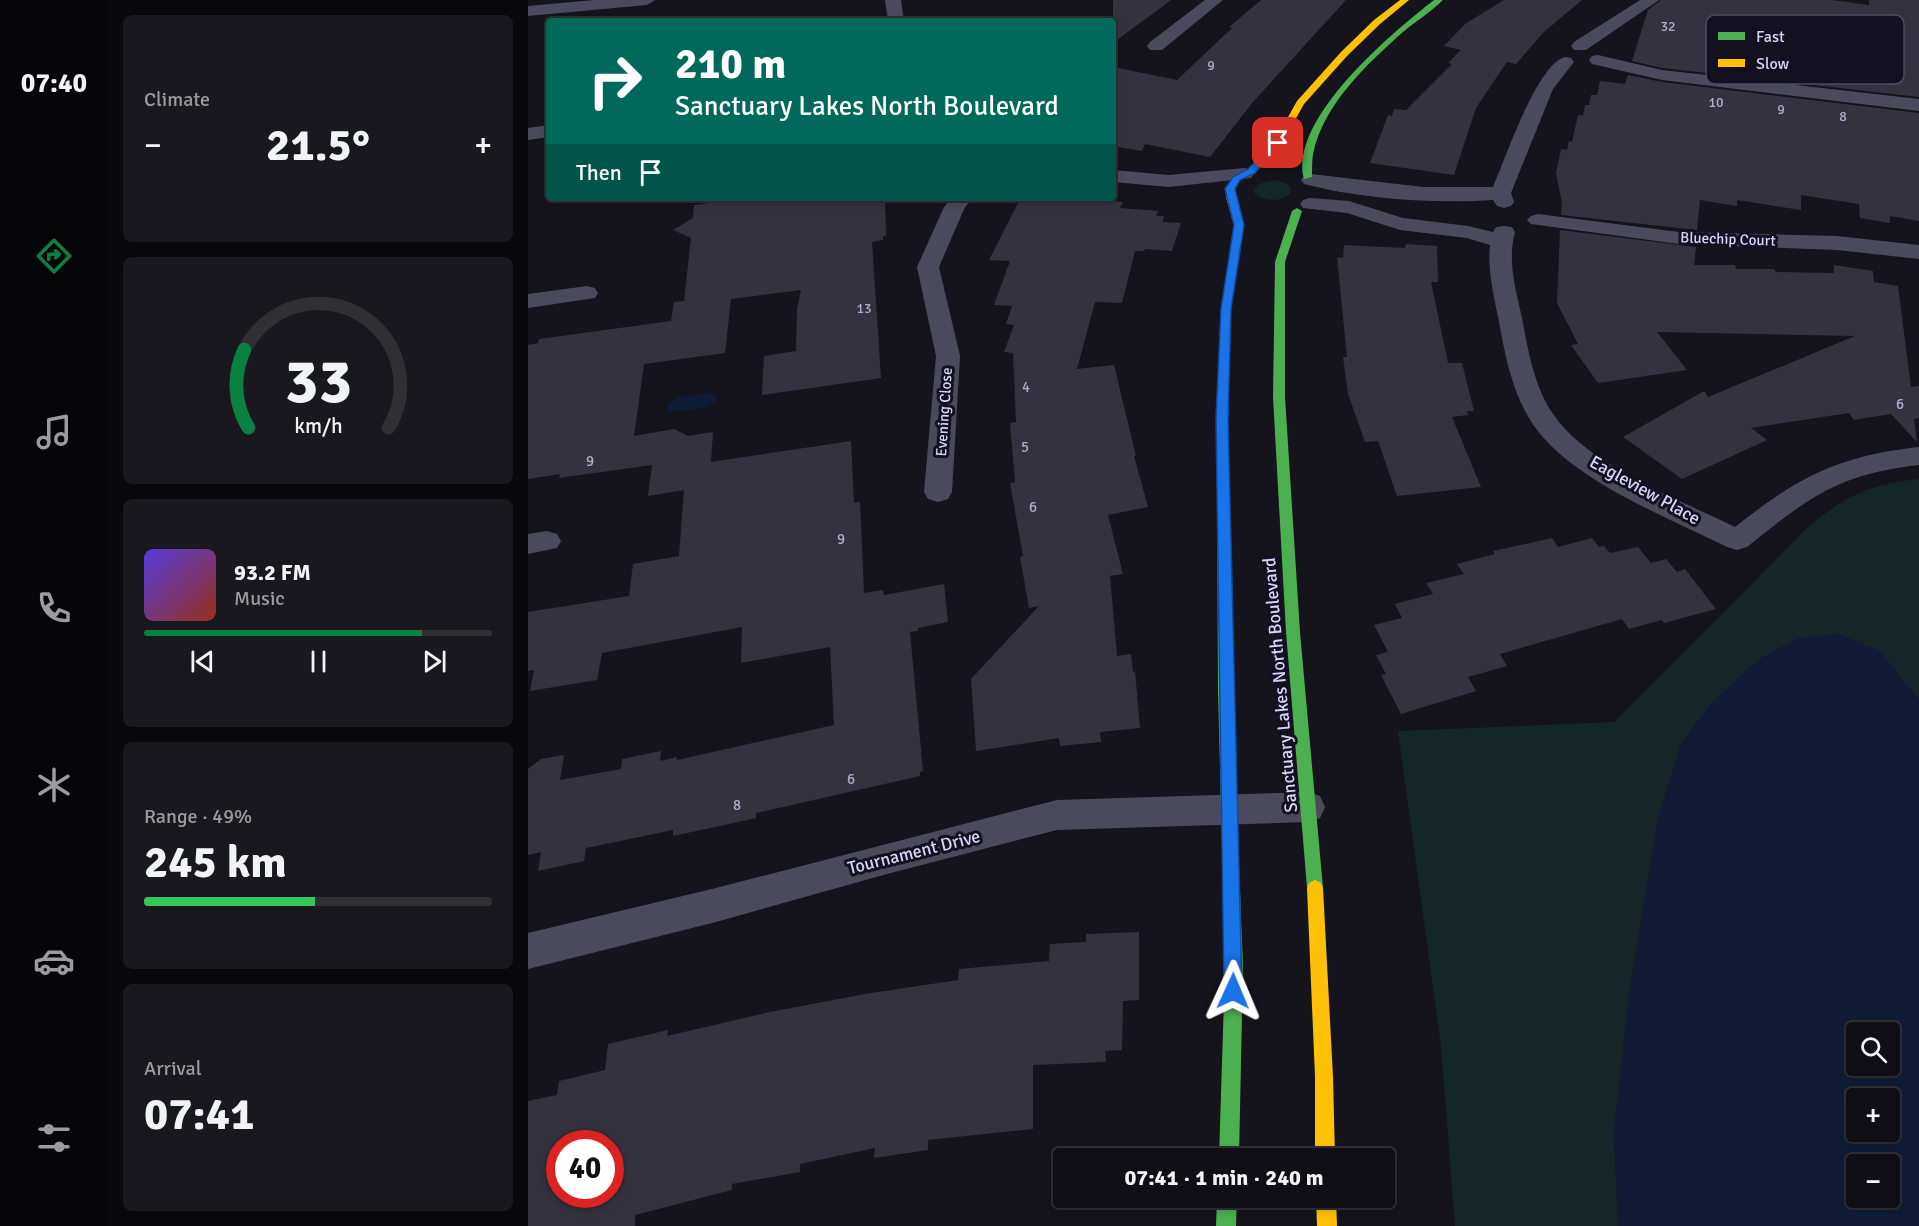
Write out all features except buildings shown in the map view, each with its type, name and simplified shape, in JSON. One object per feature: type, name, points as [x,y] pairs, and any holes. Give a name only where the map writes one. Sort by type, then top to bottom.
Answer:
[{"type":"street","points":[[528,11],[647,0]]},
{"type":"street","points":[[893,0],[896,18]]},
{"type":"street","points":[[1156,46],[1215,0]]},
{"type":"street","points":[[1229,1148],[1234,967],[1231,808],[1225,689],[1222,419],[1226,309],[1239,225],[1231,196],[1232,184],[1248,173],[1278,143],[1300,103],[1344,54],[1377,22],[1405,0]]},
{"type":"street","points":[[1297,210],[1349,207],[1419,228],[1502,237],[1524,232],[1537,225],[1536,214],[1524,205],[1503,198],[1340,187],[1305,176],[1311,147],[1335,101],[1366,62],[1417,16],[1439,0]]},
{"type":"street","points":[[1580,46],[1651,0]]},
{"type":"street","points":[[1598,60],[1598,53],[1580,46],[1566,46],[1557,50],[1556,56],[1565,62],[1588,64],[1598,60],[1662,75],[1706,80]]},
{"type":"street","points":[[1502,237],[1486,225],[1479,215],[1487,205],[1503,198],[1544,88],[1565,62]]},
{"type":"street","points":[[1739,84],[1919,105]]},
{"type":"street","points":[[528,134],[546,131]]},
{"type":"street","points":[[1169,181],[1274,168]]},
{"type":"street","points":[[1116,176],[1169,181],[1231,196],[1237,204],[1252,210]]},
{"type":"street","name":"Sanctuary Lakes North Boulevard","points":[[1305,176],[1317,192],[1297,210],[1280,262],[1279,397],[1324,1065],[1325,1148]]},
{"type":"street","points":[[1419,228],[1438,223],[1442,214],[1439,205],[1422,194]]},
{"type":"street","name":"Evening Close","points":[[938,492],[948,356],[928,267],[954,207],[959,201]]},
{"type":"street","name":"Bluechip Court","points":[[1538,220],[1679,237],[1837,243],[1919,252]]},
{"type":"street","name":"Eagleview Place","points":[[1502,237],[1502,275],[1518,360],[1544,421],[1567,446],[1628,484],[1737,540],[1792,495],[1820,479],[1849,467],[1888,458],[1919,456]]},
{"type":"street","points":[[528,301],[587,293]]},
{"type":"street","name":"Tournament Drive","points":[[528,951],[716,905],[887,858],[1057,815],[1308,807]]},
{"type":"street","points":[[1226,1226],[1227,1208]]},
{"type":"street","points":[[1326,1208],[1327,1226]]},
{"type":"shaded area","points":[[1274,180],[1285,183],[1291,188],[1290,194],[1272,200],[1255,194],[1254,190],[1258,184]]},
{"type":"shaded area","points":[[1919,479],[1919,700],[1910,688],[1798,638],[1757,661],[1711,704],[1681,744],[1657,823],[1629,996],[1614,1131],[1618,1226],[1455,1226],[1441,1046],[1398,731],[1614,722],[1820,517],[1858,493],[1886,484]]},
{"type":"water","points":[[709,393],[716,395],[717,399],[708,406],[686,411],[667,410],[667,404],[679,397]]},
{"type":"water","points":[[1840,634],[1880,651],[1919,700],[1919,1226],[1618,1226],[1614,1131],[1629,996],[1657,823],[1681,744],[1711,704],[1757,661],[1798,638]]},
{"type":"traffic: fast","points":[[1307,177],[1309,152],[1318,127],[1330,106],[1345,86],[1382,47],[1439,0]]},
{"type":"traffic: fast","points":[[1297,211],[1280,262],[1279,397],[1293,632],[1315,888]]},
{"type":"traffic: fast","points":[[1223,487],[1225,689],[1234,967],[1229,1148]]},
{"type":"traffic: fast","points":[[1226,1226],[1227,1208]]},
{"type":"traffic: slow","points":[[1252,171],[1278,143],[1300,103],[1344,54],[1377,22],[1405,0]]},
{"type":"traffic: slow","points":[[1223,487],[1222,419],[1226,309],[1239,225],[1231,197]]},
{"type":"traffic: slow","points":[[1315,888],[1324,1077],[1325,1148]]},
{"type":"traffic: slow","points":[[1326,1208],[1327,1226]]},
{"type":"route","points":[[1233,991],[1231,808],[1225,689],[1222,419],[1226,309],[1239,225],[1230,189],[1237,178],[1252,171],[1278,143]]}]
